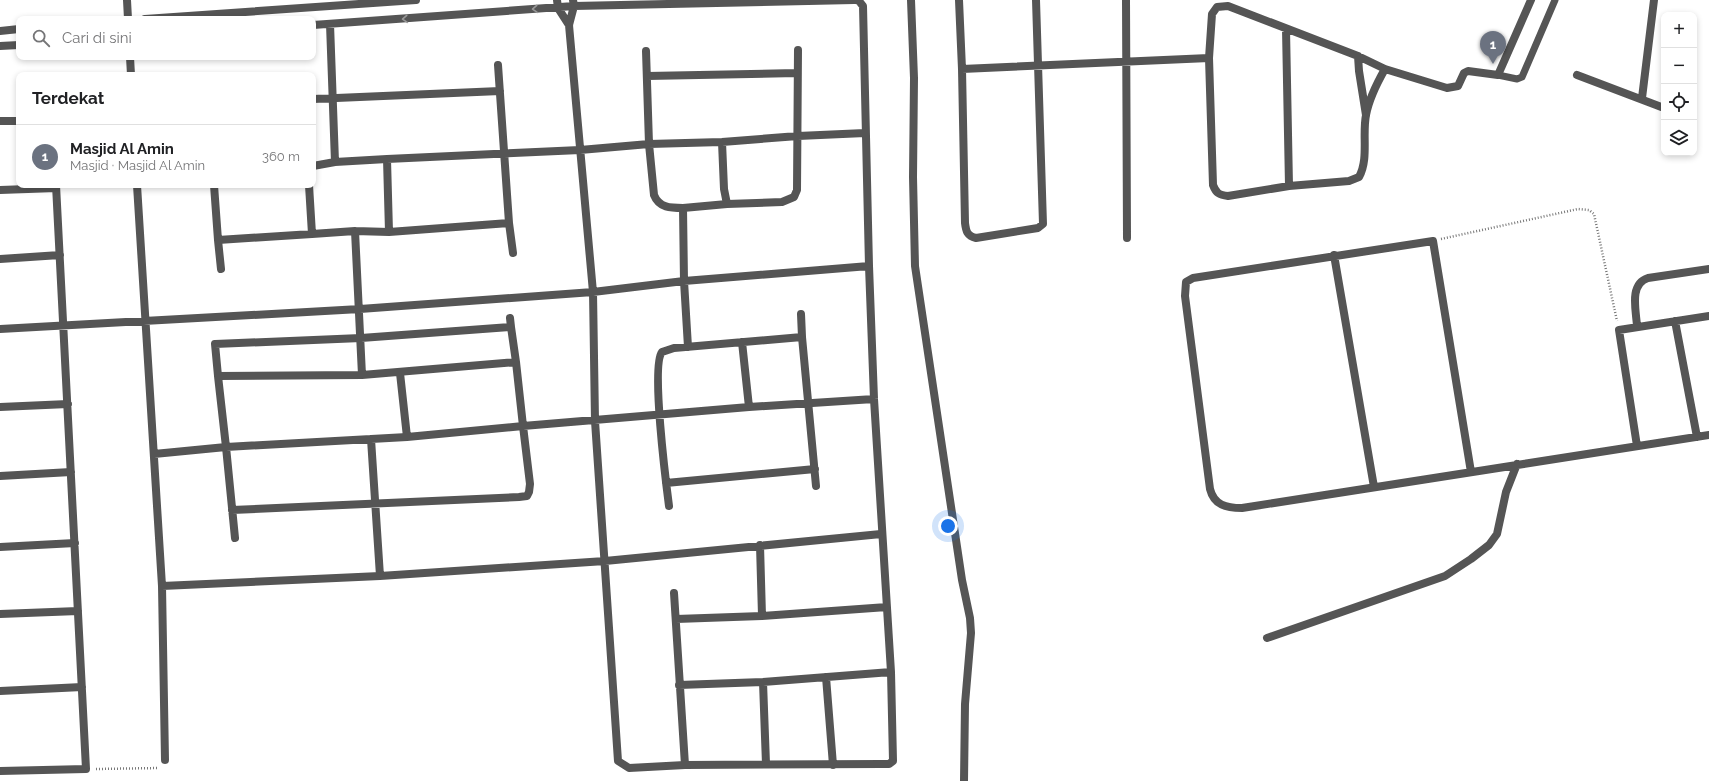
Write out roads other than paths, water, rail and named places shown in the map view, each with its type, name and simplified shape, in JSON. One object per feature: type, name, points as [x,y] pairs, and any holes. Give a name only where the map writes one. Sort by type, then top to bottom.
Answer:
[{"type":"street","points":[[127,0],[128,16]]},
{"type":"street","points":[[188,16],[416,0]]},
{"type":"street","points":[[316,25],[574,3],[855,0],[860,2],[863,6],[865,133],[874,399],[881,534],[892,672],[894,750],[892,762],[881,764],[685,765],[629,768],[618,761],[595,421],[593,292],[569,25],[574,3]]},
{"type":"street","points":[[911,0],[914,78],[913,177],[915,266],[961,572],[970,618],[971,633],[965,704],[964,781]]},
{"type":"street","points":[[959,0],[965,223],[967,234],[976,238],[1038,228],[1043,224],[1036,0]]},
{"type":"street","points":[[1126,0],[1125,63],[1127,238]]},
{"type":"street","points":[[1358,56],[1366,115],[1363,168],[1359,177],[1349,181],[1288,186],[1228,196],[1218,194],[1213,185],[1209,58],[1212,14],[1218,7],[1228,6],[1358,56],[1385,69],[1429,84],[1447,88],[1457,87],[1464,73],[1468,71],[1498,75],[1531,0]]},
{"type":"street","points":[[1642,98],[1654,0]]},
{"type":"street","points":[[558,4],[569,25]]},
{"type":"street","points":[[330,24],[334,98],[335,162]]},
{"type":"street","points":[[0,31],[16,29]]},
{"type":"street","points":[[1286,29],[1288,186]]},
{"type":"street","points":[[0,46],[16,45]]},
{"type":"street","points":[[646,51],[652,186],[656,200],[669,208],[683,208],[727,204],[782,202],[794,197],[797,190],[798,50]]},
{"type":"street","points":[[962,69],[1125,63],[1209,58]]},
{"type":"street","points":[[130,60],[131,72]]},
{"type":"street","points":[[498,65],[509,223],[513,253]]},
{"type":"street","points":[[1366,115],[1377,82],[1385,69]]},
{"type":"street","points":[[647,76],[797,73]]},
{"type":"street","points":[[1577,75],[1642,98],[1661,107]]},
{"type":"street","points":[[316,99],[500,91]]},
{"type":"street","points":[[0,121],[16,121]]},
{"type":"street","points":[[316,165],[335,162],[580,150],[649,144],[722,142],[798,136],[865,133]]},
{"type":"street","points":[[722,142],[724,189],[727,204]]},
{"type":"street","points":[[387,159],[389,232]]},
{"type":"street","points":[[0,190],[37,188]]},
{"type":"street","points":[[0,771],[86,769],[56,188]]},
{"type":"street","points":[[137,188],[162,586],[165,760]]},
{"type":"street","points":[[214,188],[221,269]]},
{"type":"street","points":[[309,188],[312,234]]},
{"type":"street","points":[[683,208],[684,281],[688,347]]},
{"type":"street","points":[[218,240],[355,231],[389,232],[509,223]]},
{"type":"street","points":[[355,231],[360,309],[362,375]]},
{"type":"street","points":[[1471,472],[1433,241],[1192,278],[1186,282],[1185,296],[1210,489],[1212,496],[1221,506],[1242,508],[1709,435]]},
{"type":"street","points":[[0,259],[60,255]]},
{"type":"street","points":[[1334,255],[1374,487]]},
{"type":"street","points":[[0,329],[360,309],[593,292],[684,281],[869,266]]},
{"type":"street","points":[[1637,326],[1636,291],[1641,281],[1648,278],[1709,269]]},
{"type":"street","points":[[801,314],[816,486]]},
{"type":"street","points":[[1637,446],[1619,330],[1709,316]]},
{"type":"street","points":[[232,510],[527,496],[530,484],[510,318]]},
{"type":"street","points":[[1675,321],[1697,438]]},
{"type":"street","points":[[234,538],[215,344],[361,338],[511,327]]},
{"type":"street","points":[[669,506],[660,415],[658,358],[662,352],[668,349],[802,337]]},
{"type":"street","points":[[742,342],[749,407]]},
{"type":"street","points":[[218,376],[362,375],[400,373],[516,362]]},
{"type":"street","points":[[400,373],[407,437]]},
{"type":"street","points":[[154,454],[226,447],[407,437],[749,407],[874,399]]},
{"type":"street","points":[[0,407],[68,404]]},
{"type":"street","points":[[371,439],[380,576]]},
{"type":"street","points":[[1268,638],[1445,576],[1471,559],[1489,545],[1496,534],[1506,492],[1517,464]]},
{"type":"street","points":[[666,483],[815,469]]},
{"type":"street","points":[[0,476],[71,472]]},
{"type":"street","points":[[162,586],[380,576],[605,561],[881,534]]},
{"type":"street","points":[[0,547],[75,544]]},
{"type":"street","points":[[760,545],[762,616]]},
{"type":"street","points":[[674,593],[685,765]]},
{"type":"street","points":[[676,619],[762,616],[887,607]]},
{"type":"street","points":[[0,614],[78,610]]},
{"type":"street","points":[[679,685],[763,682],[892,672]]},
{"type":"street","points":[[826,677],[832,765]]},
{"type":"street","points":[[763,682],[766,764]]},
{"type":"street","points":[[0,691],[82,687]]},
{"type":"lane","points":[[1498,75],[1517,79],[1522,77],[1554,0]]},
{"type":"place","name":"Masjid Al Amin","points":[[1493,64]]}]
